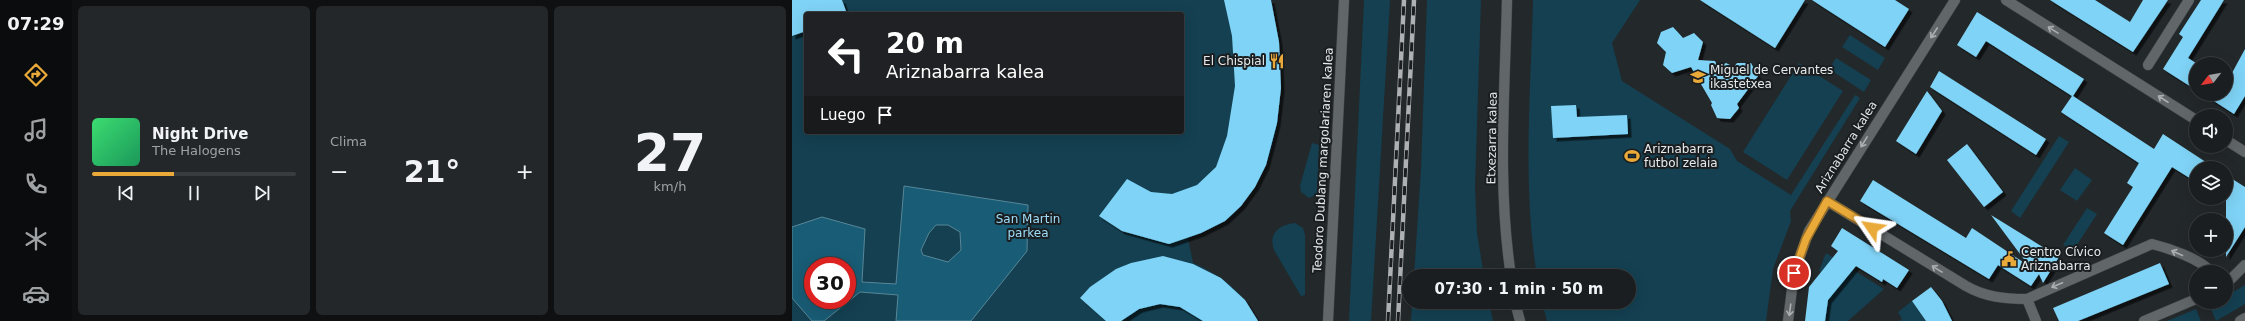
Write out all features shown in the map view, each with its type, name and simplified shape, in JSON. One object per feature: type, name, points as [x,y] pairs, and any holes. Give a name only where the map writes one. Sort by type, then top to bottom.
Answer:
[{"type":"street","name":"Teodoro Dublang margolariaren kalea","points":[[1328,321],[1344,0]]},
{"type":"street","name":"Etxezarra kalea","points":[[1508,0],[1504,165],[1505,232],[1510,269]]},
{"type":"street","name":"Ariznabarra kalea","points":[[1788,321],[1798,259],[1810,231],[1827,201],[1955,0]]},
{"type":"street","points":[[2006,0],[2189,116]]},
{"type":"street","points":[[2148,65],[2189,0]]},
{"type":"street","points":[[2233,144],[2245,152]]},
{"type":"street","name":"Ariznabarra kalea","points":[[1827,201],[1976,292],[2008,299],[2027,299],[2152,244],[2164,247],[2200,265]]},
{"type":"street","points":[[2233,277],[2245,265]]},
{"type":"street","points":[[2027,299],[2036,321]]},
{"type":"street","points":[[2144,321],[2189,302]]},
{"type":"street","points":[[1517,309],[1520,321]]},
{"type":"street","points":[[2240,321],[2245,318]]},
{"type":"green space","name":"San Martin parkea","points":[[842,0],[1271,0],[1277,34],[1280,69],[1279,105],[1274,139],[1263,171],[1246,199],[1221,222],[1188,238],[1193,263],[1213,273],[1231,286],[1246,302],[1257,321],[792,321],[792,36],[804,32],[804,134],[1184,134],[1184,12],[846,12]]},
{"type":"green space","points":[[1364,0],[1390,0],[1371,321],[1349,321]]},
{"type":"green space","points":[[1427,0],[1481,0],[1475,187],[1477,233],[1483,269],[1414,269],[1421,169]]},
{"type":"green space","name":"Ariznabarra futbol zelaia","points":[[1533,0],[1640,0],[1612,43],[1622,81],[1730,149],[1737,161],[1791,195],[1855,95],[1860,98],[1790,211],[1791,221],[1773,269],[1766,321],[1547,321],[1544,309],[1636,309],[1636,269],[1536,269],[1532,242],[1530,207],[1529,104]]},
{"type":"green space","points":[[1850,35],[1885,58],[1878,70],[1842,47]]},
{"type":"green space","points":[[1836,58],[1871,80],[1864,92],[1829,69]]},
{"type":"green space","points":[[1799,63],[1843,91],[1787,180],[1743,152]]},
{"type":"green space","points":[[2059,136],[2069,142],[2020,218],[2011,211]]},
{"type":"green space","points":[[1312,143],[1319,145],[1317,194],[1309,198],[1301,192],[1300,186]]},
{"type":"green space","points":[[2075,168],[2092,180],[2077,201],[2060,190]]},
{"type":"green space","points":[[2087,208],[2097,214],[2073,251],[2063,245]]},
{"type":"green space","points":[[1295,223],[1303,228],[1305,235],[1305,295],[1301,296],[1274,250],[1272,239],[1276,231],[1280,228]]},
{"type":"green space","points":[[1826,253],[1884,289],[1848,321],[1825,321],[1828,299],[1826,266],[1821,272],[1819,271]]},
{"type":"green space","points":[[2245,285],[2245,304],[2216,321],[2211,309],[2233,309],[2233,292]]},
{"type":"green space","points":[[1912,301],[1926,321],[1899,321],[1902,319],[1898,312]]},
{"type":"green space","points":[[1412,309],[1490,309],[1493,321],[1411,321]]},
{"type":"green space","points":[[2196,309],[2201,321],[2167,321]]},
{"type":"shaded area","points":[[904,186],[1028,205],[1027,251],[971,321],[896,321],[898,295],[860,292],[856,295],[856,257],[804,257],[804,309],[839,309],[824,321],[812,321],[792,298],[792,227],[822,217],[865,229],[862,282],[896,284]],"holes":[[[936,225],[948,225],[960,232],[961,250],[948,262],[923,255],[921,250],[929,233]]]},
{"type":"building","points":[[792,0],[842,0],[846,12],[804,12],[804,32],[792,36]]},
{"type":"building","points":[[1224,0],[1271,0],[1279,42],[1281,88],[1277,123],[1266,165],[1255,187],[1241,206],[1225,221],[1201,233],[1169,244],[1122,231],[1099,216],[1127,179],[1151,192],[1172,194],[1197,185],[1216,167],[1227,136],[1235,86],[1232,36]]},
{"type":"building","points":[[1700,0],[1805,0],[1775,48]]},
{"type":"building","points":[[1812,0],[1895,0],[1909,9],[1885,47]]},
{"type":"building","points":[[2050,0],[2095,0],[2130,22],[2143,0],[2168,0],[2133,52]]},
{"type":"building","points":[[2201,0],[2224,0],[2188,58],[2189,86],[2163,69],[2183,37],[2179,34]]},
{"type":"building","points":[[1977,12],[2084,79],[2073,96],[2154,149],[2163,134],[2189,151],[2189,153],[2192,153],[2204,161],[2189,161],[2189,178],[2172,167],[2123,245],[2104,233],[2133,187],[2127,183],[2139,163],[2061,112],[2072,96],[1986,41],[1976,57],[1957,45]]},
{"type":"building","points":[[1673,27],[1683,38],[1694,33],[1703,42],[1698,60],[1715,61],[1718,67],[1726,63],[1734,67],[1737,63],[1751,63],[1758,76],[1737,104],[1739,108],[1730,119],[1717,118],[1711,105],[1712,103],[1691,67],[1672,73],[1663,65],[1666,52],[1657,43],[1661,32]]},
{"type":"building","points":[[2245,49],[2245,96],[2234,114],[2233,109],[2226,109],[2214,101],[2233,101],[2233,71]]},
{"type":"building","points":[[1939,71],[2046,139],[2036,155],[1930,87]]},
{"type":"building","points":[[1927,91],[1942,111],[1916,154],[1896,141]]},
{"type":"building","points":[[1576,105],[1577,117],[1627,115],[1628,134],[1553,138],[1551,106]]},
{"type":"building","points":[[1967,144],[2003,192],[1984,207],[1947,160]]},
{"type":"building","points":[[2233,179],[2245,187],[2245,227],[2233,246],[2233,213],[2226,213],[2226,205],[2233,205]]},
{"type":"building","points":[[1873,180],[1966,238],[1972,228],[2029,266],[1991,215],[2059,257],[2043,283],[2039,274],[2031,286],[1998,265],[1989,279],[1860,201]]},
{"type":"building","points":[[1842,228],[1909,270],[1897,288],[1883,279],[1882,282],[1856,266],[1828,300],[1825,321],[1805,321],[1809,287],[1838,251],[1831,246]]},
{"type":"building","points":[[1163,256],[1193,264],[1221,278],[1245,300],[1258,321],[1203,321],[1180,307],[1160,304],[1139,309],[1121,321],[1106,321],[1080,298],[1090,287],[1116,269],[1131,263]]},
{"type":"building","points":[[2160,263],[2169,284],[2078,321],[2059,321],[2053,308]]},
{"type":"building","points":[[1931,287],[1942,301],[1952,321],[1926,321],[1912,301]]},
{"type":"railway","points":[[1388,321],[1404,0]]},
{"type":"railway","points":[[1398,321],[1414,0]]},
{"type":"place","name":"El Chispial","points":[[1277,61]]},
{"type":"place","name":"Miguel de Cervantes ikastetxea","points":[[1698,77]]},
{"type":"place","name":"Ariznabarra futbol zelaia","points":[[1632,156]]},
{"type":"place","name":"Centro Cívico Ariznabarra","points":[[2009,259]]},
{"type":"route","points":[[1794,273],[1806,239],[1827,201],[1872,228]]}]
